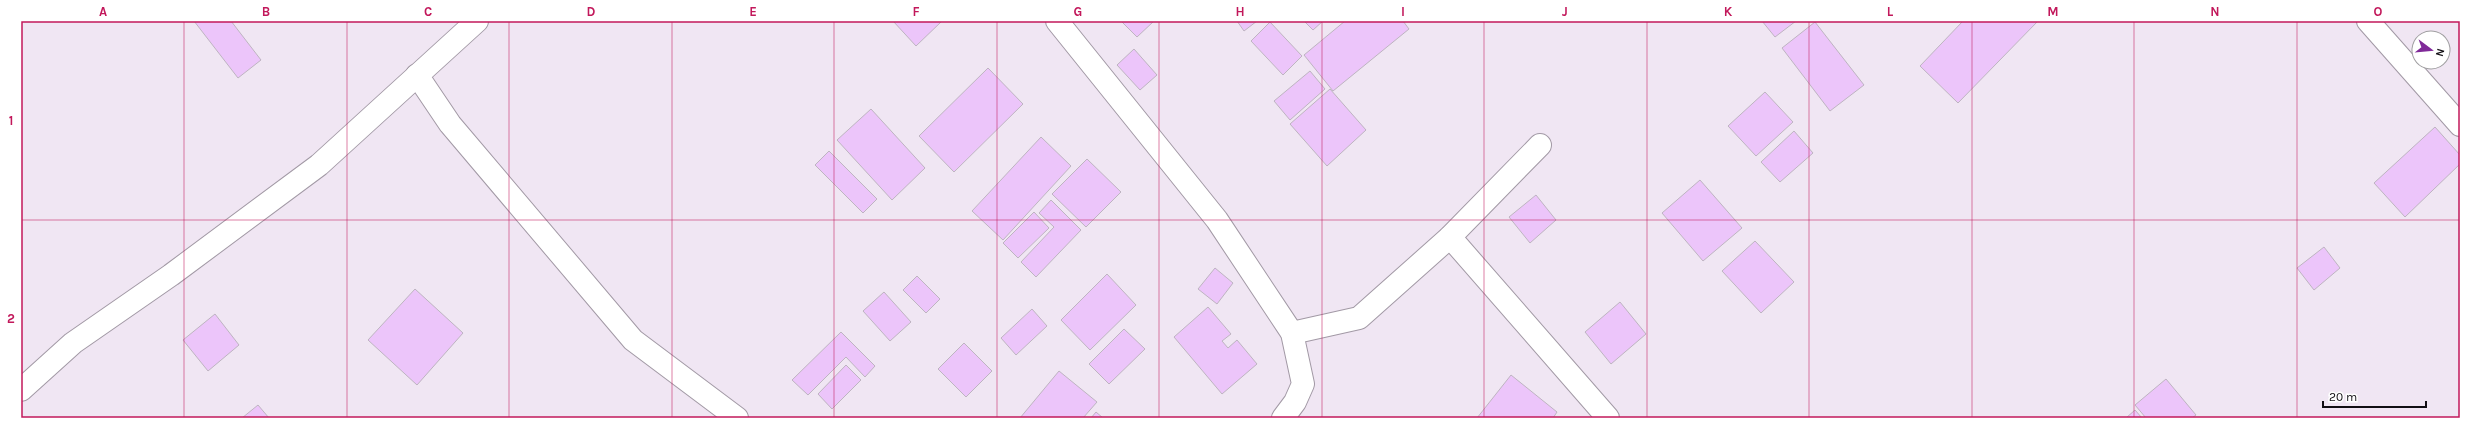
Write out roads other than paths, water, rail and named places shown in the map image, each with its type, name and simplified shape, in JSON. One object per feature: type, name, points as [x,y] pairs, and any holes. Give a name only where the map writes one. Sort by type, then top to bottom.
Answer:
[{"type":"street","points":[[21,390],[73,343],[170,276],[319,165],[477,21]]},
{"type":"street","points":[[1057,21],[1217,220],[1292,333],[1303,384],[1295,402],[1283,418]]},
{"type":"street","points":[[2368,21],[2460,125]]},
{"type":"street","points":[[417,75],[450,124],[633,340],[737,418]]},
{"type":"street","points":[[1292,333],[1359,318],[1450,237],[1540,145]]},
{"type":"street","points":[[1450,237],[1608,418]]}]
